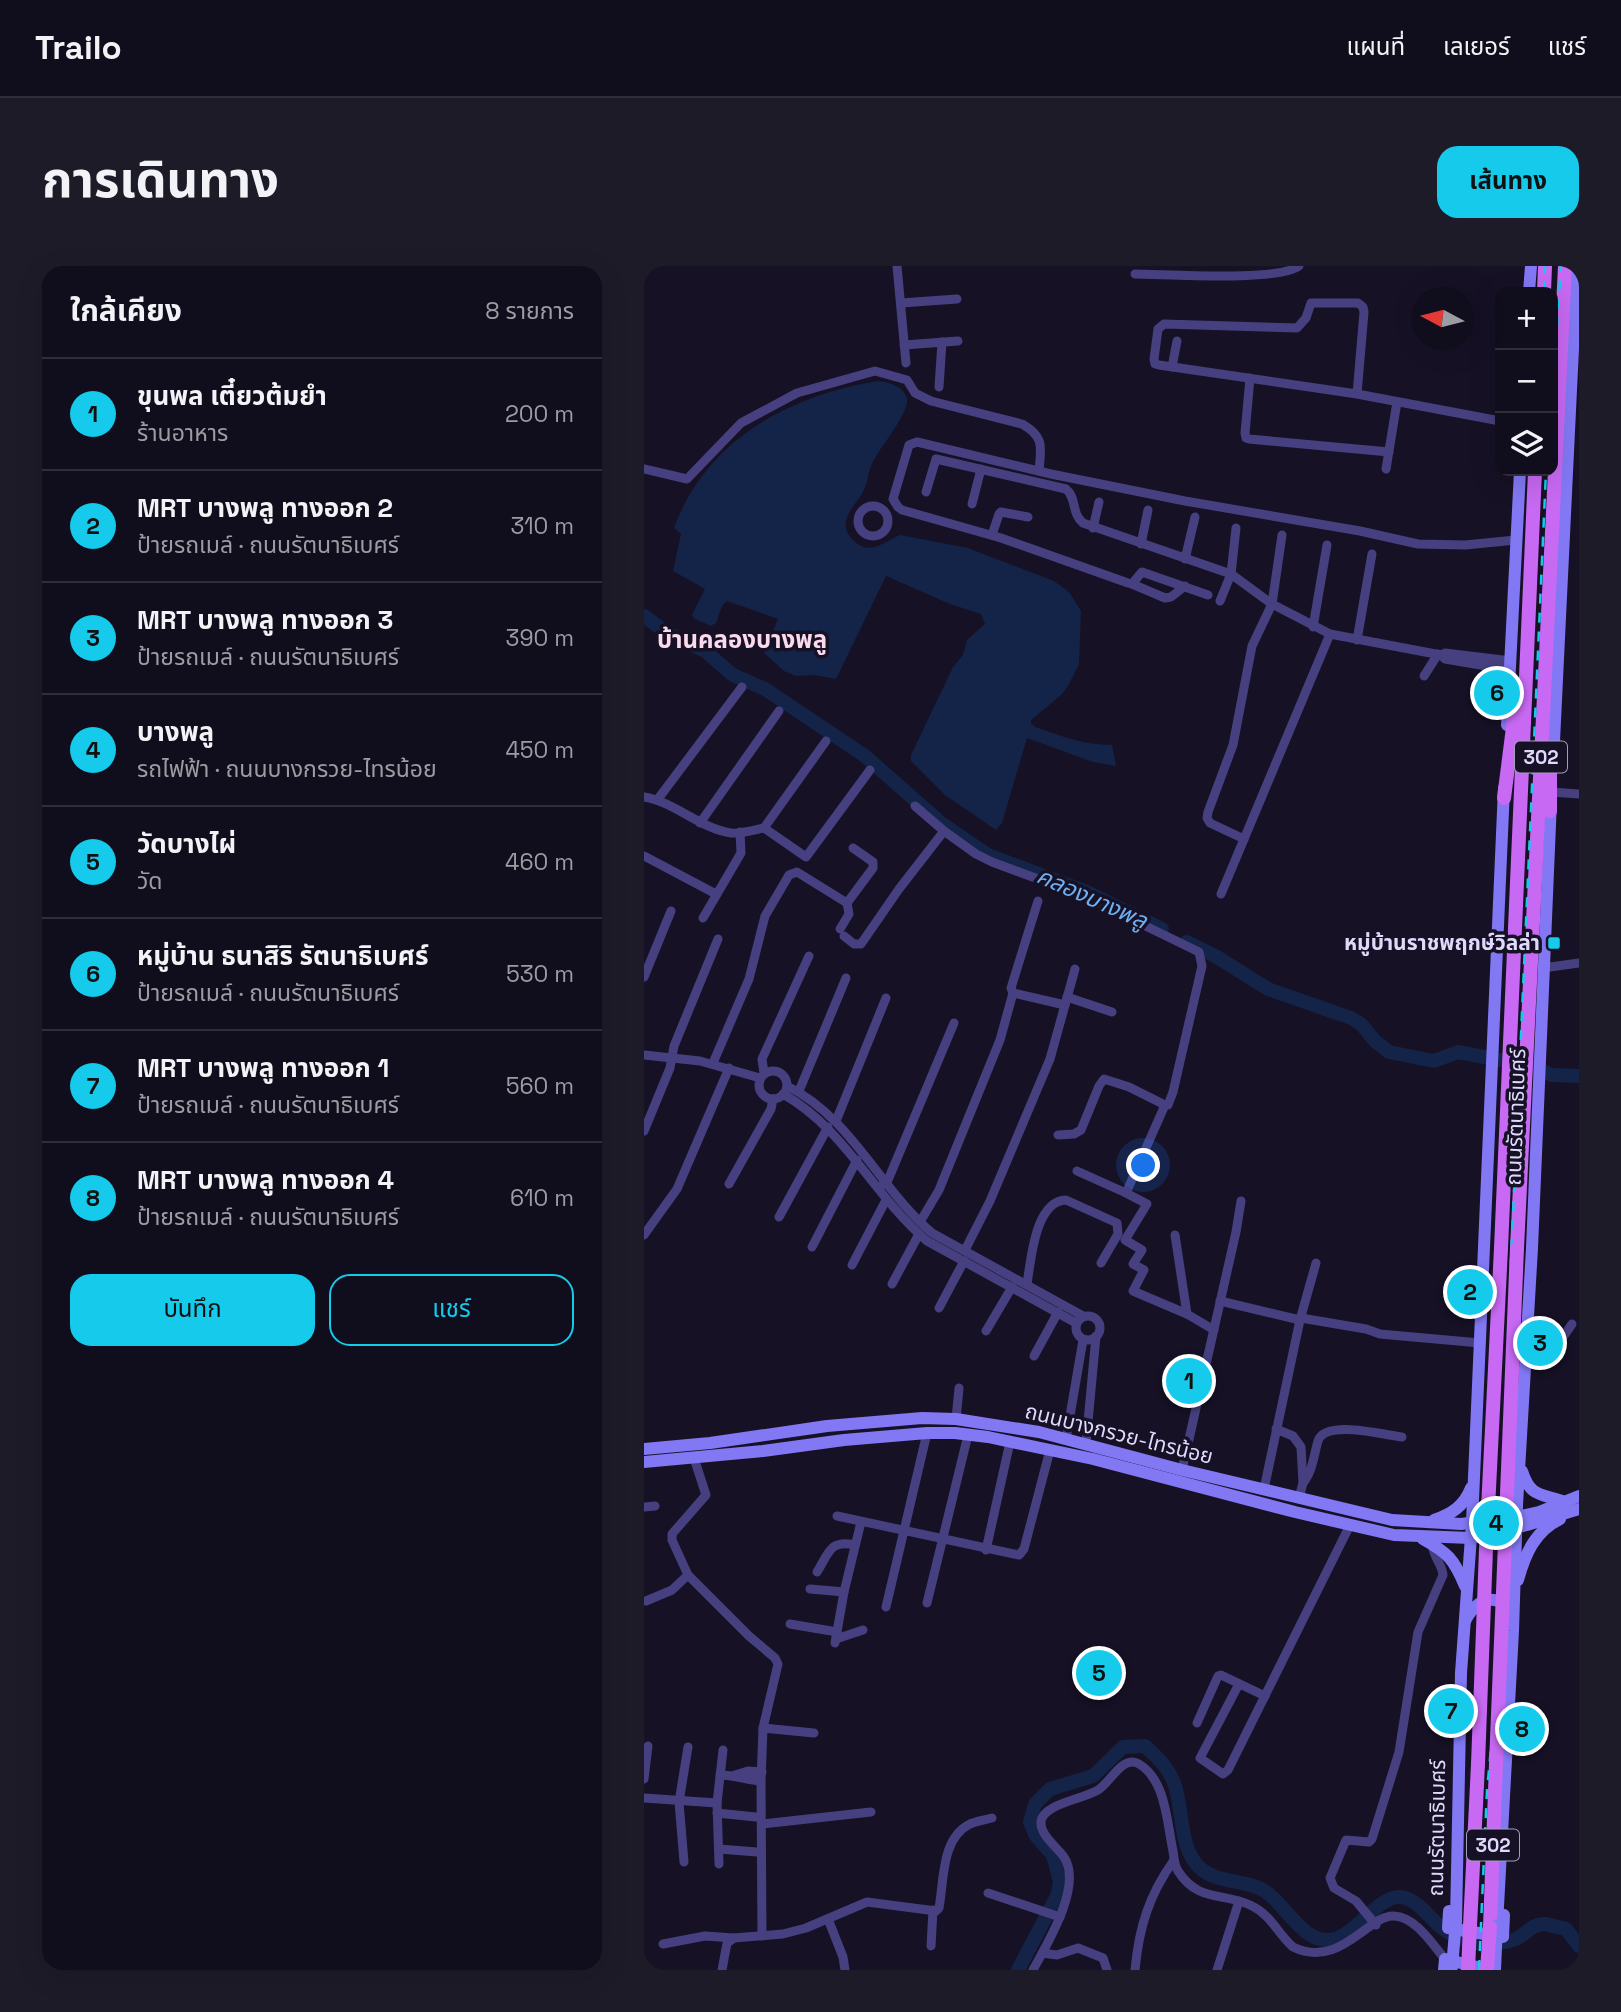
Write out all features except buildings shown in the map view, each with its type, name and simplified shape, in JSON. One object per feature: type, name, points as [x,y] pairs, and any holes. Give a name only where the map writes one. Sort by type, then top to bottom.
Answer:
[{"type":"main road","points":[[1530,287],[1531,266]]},
{"type":"main road","points":[[1544,287],[1545,268]]},
{"type":"main road","name":"ถนนรัตนาธิเบศร์","points":[[1495,1970],[1493,1926],[1496,1764],[1517,1248],[1568,268]]},
{"type":"main road","name":"ถนนรัตนาธิเบศร์","points":[[1488,1970],[1503,1799],[1526,1364],[1551,792],[1568,268]]},
{"type":"main road","name":"ถนนรัตนาธิเบศร์","points":[[1468,1970],[1463,1923],[1458,1796],[1463,1624],[1472,1523],[1520,476]]},
{"type":"main road","name":"ถนนรัตนาธิเบศร์","points":[[1448,1967],[1463,1923],[1478,1764],[1535,476]]},
{"type":"main road","points":[[1504,798],[1529,594]]},
{"type":"main road","points":[[1549,595],[1550,811]]},
{"type":"main road","points":[[1477,1404],[1480,1423],[1486,1430],[1499,1434],[1514,1430],[1522,1410]]},
{"type":"main road","name":"ถนนบางกรวย-ไทรน้อย","points":[[644,1449],[827,1426],[922,1418],[956,1419],[987,1422],[1086,1443],[1182,1470],[1392,1520],[1516,1522],[1579,1509]]},
{"type":"main road","name":"ถนนบางกรวย-ไทรน้อย","points":[[644,1462],[927,1433],[968,1435],[1050,1450],[1350,1525],[1431,1540],[1471,1538],[1579,1496]]},
{"type":"main road","points":[[1520,1440],[1522,1471],[1526,1484],[1542,1497],[1565,1502]]},
{"type":"main road","points":[[1466,1589],[1456,1564],[1431,1540],[1435,1522],[1464,1502],[1473,1482]]},
{"type":"main road","points":[[1513,1597],[1525,1555],[1534,1541],[1555,1522],[1579,1509]]},
{"type":"main road","points":[[1463,1624],[1476,1604],[1495,1599],[1508,1606],[1513,1622]]},
{"type":"main road","points":[[1458,1796],[1452,1803],[1448,1928],[1503,1937],[1510,1804],[1503,1799]]},
{"type":"main road","points":[[1448,1967],[1488,1970]]},
{"type":"street","points":[[897,266],[906,363]]},
{"type":"street","points":[[1135,274],[1157,270],[1291,271],[1299,266]]},
{"type":"street","points":[[901,303],[957,299]]},
{"type":"street","points":[[1357,394],[1364,312],[1358,303],[1311,303],[1306,318],[1297,328],[1160,326],[1155,364],[1357,394],[1495,420]]},
{"type":"street","points":[[904,345],[958,341]]},
{"type":"street","points":[[1172,367],[1177,341]]},
{"type":"street","points":[[939,387],[942,342]]},
{"type":"street","points":[[644,469],[687,479],[741,423],[797,393],[875,371],[908,380],[915,393],[931,401],[1022,424],[1035,432],[1040,441],[1039,471]]},
{"type":"street","points":[[1250,378],[1246,438],[1389,452]]},
{"type":"street","points":[[1386,470],[1396,402]]},
{"type":"street","points":[[1185,586],[1171,597],[1165,598],[1132,583],[992,535],[902,510],[895,503],[895,493],[909,445],[912,442],[1185,501],[1360,531],[1418,544],[1465,545],[1516,540]]},
{"type":"street","points":[[926,492],[936,459],[1066,489],[1072,496],[1078,519],[1094,528],[1231,574],[1272,604],[1330,635],[1439,654],[1445,659],[1510,665]]},
{"type":"street","points":[[972,504],[981,469]]},
{"type":"street","points":[[1094,528],[1099,502]]},
{"type":"street","points":[[884,511],[895,503]]},
{"type":"street","points":[[1141,544],[1148,510]]},
{"type":"street","points":[[992,535],[1001,512],[1028,517]]},
{"type":"street","points":[[1185,559],[1195,517]]},
{"type":"street","points":[[1220,601],[1231,574],[1236,528]]},
{"type":"street","points":[[1244,839],[1210,823],[1208,812],[1233,745],[1252,646],[1272,604],[1282,535]]},
{"type":"street","points":[[1313,627],[1327,545]]},
{"type":"street","points":[[1357,640],[1372,554]]},
{"type":"street","points":[[1132,583],[1142,572],[1208,594]]},
{"type":"street","points":[[1221,894],[1330,635]]},
{"type":"street","points":[[1424,676],[1439,654]]},
{"type":"street","points":[[658,799],[742,687]]},
{"type":"street","points":[[700,823],[779,711]]},
{"type":"street","points":[[764,828],[826,741]]},
{"type":"street","points":[[644,797],[658,799],[700,823],[733,833],[764,828],[806,857],[870,771]]},
{"type":"street","points":[[1551,792],[1579,794]]},
{"type":"street","points":[[915,806],[944,831],[992,862],[1084,896],[1199,952],[1202,966],[1170,1102],[1165,1105],[1126,1193]]},
{"type":"street","points":[[853,848],[873,862],[873,868],[847,903],[849,914],[842,933],[855,944],[861,944],[944,831]]},
{"type":"street","points":[[703,918],[741,853],[740,832]]},
{"type":"street","points":[[644,856],[716,894]]},
{"type":"street","points":[[713,1063],[749,979],[760,928],[789,875],[797,872],[847,903]]},
{"type":"street","points":[[920,1222],[939,1190],[995,1052],[1013,993],[1011,983],[1038,901]]},
{"type":"street","points":[[644,977],[671,911]]},
{"type":"street","points":[[644,1131],[674,1046],[718,939]]},
{"type":"street","points":[[773,1099],[767,1098],[760,1089],[762,1059],[809,956]]},
{"type":"street","points":[[1543,968],[1579,963]]},
{"type":"street","points":[[965,1250],[990,1201],[1050,1059],[1075,969]]},
{"type":"street","points":[[799,1091],[846,978]]},
{"type":"street","points":[[1013,993],[1066,1001],[1112,1012]]},
{"type":"street","points":[[779,1217],[832,1124],[886,998]]},
{"type":"street","points":[[881,1185],[888,1180],[954,1023]]},
{"type":"street","points":[[644,1055],[713,1063],[762,1075],[779,1072],[786,1080],[785,1090]]},
{"type":"street","points":[[644,1235],[677,1189],[729,1068]]},
{"type":"street","points":[[1058,1135],[1074,1134],[1081,1130],[1098,1086],[1104,1079],[1129,1087],[1165,1105]]},
{"type":"street","points":[[785,1090],[832,1124],[857,1160],[932,1233],[1027,1284],[1079,1320]]},
{"type":"street","points":[[729,1184],[771,1109],[773,1099],[785,1090],[799,1091],[832,1124],[881,1185],[886,1200],[919,1234],[1058,1312],[1079,1320],[1092,1316],[1099,1323],[1086,1443]]},
{"type":"street","points":[[812,1247],[857,1160]]},
{"type":"street","points":[[1077,1171],[1147,1204],[1125,1240],[1142,1250],[1133,1264],[1144,1270],[1133,1291],[1187,1314],[1214,1330]]},
{"type":"street","points":[[852,1265],[886,1200]]},
{"type":"street","points":[[1027,1284],[1031,1255],[1041,1219],[1049,1206],[1057,1200],[1066,1200],[1117,1223],[1118,1234],[1101,1264]]},
{"type":"street","points":[[1182,1470],[1241,1201]]},
{"type":"street","points":[[892,1284],[919,1234]]},
{"type":"street","points":[[1175,1235],[1187,1314]]},
{"type":"street","points":[[939,1307],[964,1261]]},
{"type":"street","points":[[1264,1489],[1300,1319],[1316,1263]]},
{"type":"street","points":[[986,1331],[1012,1287]]},
{"type":"street","points":[[1220,1301],[1380,1334],[1480,1343]]},
{"type":"street","points":[[1034,1356],[1058,1312]]},
{"type":"street","points":[[1079,1320],[1076,1333],[1083,1339],[1093,1339],[1096,1336]]},
{"type":"street","points":[[1526,1364],[1540,1359],[1559,1345],[1572,1324]]},
{"type":"street","points":[[1066,1439],[1083,1339]]},
{"type":"street","points":[[956,1419],[960,1388]]},
{"type":"street","points":[[1072,1403],[1082,1400],[1090,1406]]},
{"type":"street","points":[[1276,1429],[1298,1440],[1303,1482]]},
{"type":"street","points":[[1299,1498],[1320,1436],[1326,1430],[1340,1429],[1402,1437]]},
{"type":"street","points":[[886,1607],[927,1433]]},
{"type":"street","points":[[927,1603],[968,1435]]},
{"type":"street","points":[[986,1550],[1010,1441]]},
{"type":"street","points":[[837,1516],[986,1550],[1012,1555],[1021,1553],[1050,1450]]},
{"type":"street","points":[[694,1458],[706,1495],[672,1534],[676,1549],[688,1575],[775,1658],[777,1670],[763,1728],[759,1821],[762,1936]]},
{"type":"street","points":[[644,1507],[655,1506]]},
{"type":"street","points":[[836,1638],[861,1522]]},
{"type":"street","points":[[1240,1684],[1200,1759],[1223,1774],[1228,1770],[1350,1525]]},
{"type":"street","points":[[1374,1923],[1356,1901],[1334,1888],[1330,1878],[1346,1840],[1369,1842],[1372,1839],[1396,1762],[1418,1632],[1443,1575],[1443,1570],[1433,1556],[1431,1540]]},
{"type":"street","points":[[817,1572],[835,1544],[841,1542],[855,1545]]},
{"type":"street","points":[[646,1601],[672,1590],[688,1575]]},
{"type":"street","points":[[810,1589],[845,1592]]},
{"type":"street","points":[[790,1624],[836,1638],[863,1630]]},
{"type":"street","points":[[1197,1723],[1218,1676],[1265,1696]]},
{"type":"street","points":[[763,1728],[814,1733]]},
{"type":"street","points":[[644,1779],[648,1746]]},
{"type":"street","points":[[684,1862],[679,1802],[688,1747]]},
{"type":"street","points":[[719,1864],[717,1808],[723,1750]]},
{"type":"street","points":[[1033,1970],[1068,1898],[1068,1869],[1065,1859],[1040,1825],[1043,1814],[1050,1808],[1100,1789],[1126,1763],[1138,1762],[1160,1789],[1176,1869],[1203,1893],[1253,1906],[1267,1916],[1293,1947],[1319,1958],[1331,1956],[1355,1944],[1374,1923],[1396,1916],[1413,1923],[1448,1967]]},
{"type":"street","points":[[720,1775],[735,1775],[748,1771],[761,1776]]},
{"type":"street","points":[[644,1798],[717,1808],[759,1821],[871,1812]]},
{"type":"street","points":[[663,1944],[705,1936],[762,1936],[807,1928],[867,1902],[933,1910],[939,1908],[948,1853],[953,1839],[970,1824],[992,1818]]},
{"type":"street","points":[[719,1849],[757,1852]]},
{"type":"street","points":[[1135,1970],[1141,1925],[1163,1876],[1174,1860]]},
{"type":"street","points":[[988,1893],[1057,1917]]},
{"type":"street","points":[[1217,1970],[1239,1901]]},
{"type":"street","points":[[931,1945],[933,1910]]},
{"type":"street","points":[[828,1919],[843,1957],[845,1970]]},
{"type":"street","points":[[722,1970],[727,1943],[734,1938]]},
{"type":"street","points":[[1042,1953],[1057,1955],[1078,1948],[1103,1958],[1107,1970]]},
{"type":"water","points":[[878,381],[900,389],[907,400],[899,422],[873,462],[865,488],[848,515],[846,527],[852,539],[870,548],[900,535],[968,548],[1054,581],[1069,592],[1081,611],[1079,664],[1061,695],[1031,720],[1031,723],[1035,727],[1073,739],[1112,745],[1116,766],[1093,762],[1027,738],[1002,823],[996,830],[945,795],[911,761],[911,755],[953,667],[963,655],[967,640],[985,624],[981,614],[950,604],[886,576],[836,679],[814,675],[796,676],[784,671],[764,653],[778,619],[727,601],[722,606],[716,623],[711,626],[695,619],[692,615],[705,589],[673,571],[681,534],[674,528],[688,497],[707,470],[729,447],[783,410],[845,388]]},
{"type":"waterway","name":"คลองบางพลู","points":[[644,616],[667,633],[705,651],[733,675],[765,689],[865,756],[941,823],[988,855],[1087,892],[1162,929]]},
{"type":"waterway","name":"คลองบางพลู","points":[[1187,942],[1268,989],[1351,1018],[1361,1024],[1375,1041],[1389,1052],[1434,1061],[1458,1052],[1527,1065],[1552,1075],[1579,1076]]},
{"type":"waterway","points":[[1018,1970],[1058,1894],[1060,1882],[1053,1855],[1036,1836],[1030,1822],[1035,1804],[1050,1789],[1093,1776],[1123,1747],[1145,1746],[1172,1777],[1188,1850],[1200,1868],[1213,1876],[1252,1885],[1268,1893],[1294,1921],[1313,1936],[1323,1940],[1335,1939],[1352,1930],[1384,1902],[1401,1897],[1418,1905],[1445,1930],[1472,1942],[1509,1941],[1535,1926],[1545,1924],[1566,1929],[1579,1946]]},
{"type":"railway","points":[[1544,287],[1545,266]]},
{"type":"railway","points":[[1555,350],[1561,266]]},
{"type":"railway","points":[[1479,1970],[1504,1522],[1511,1363],[1511,1260],[1546,476]]},
{"type":"railway","points":[[1482,1757],[1482,1696],[1502,1299]]},
{"type":"place","name":"หมู่บ้าน ธนาสิริ รัตนาธิเบศร์","points":[[1497,693]]},
{"type":"place","name":"หมู่บ้านราชพฤกษ์วิลล่า","points":[[1554,943]]},
{"type":"place","name":"MRT บางพลู ทางออก 2","points":[[1470,1292]]},
{"type":"place","name":"MRT บางพลู ทางออก 3","points":[[1540,1343]]},
{"type":"place","name":"ขุนพล เตี๋ยวต้มยำ","points":[[1189,1381]]},
{"type":"place","name":"บางพลู","points":[[1496,1523]]},
{"type":"place","name":"วัดบางไผ่","points":[[1099,1673]]},
{"type":"place","name":"MRT บางพลู ทางออก 1","points":[[1451,1711]]},
{"type":"place","name":"MRT บางพลู ทางออก 4","points":[[1522,1729]]},
{"type":"district","name":"บ้านคลองบางพลู","points":[[742,640]]}]
